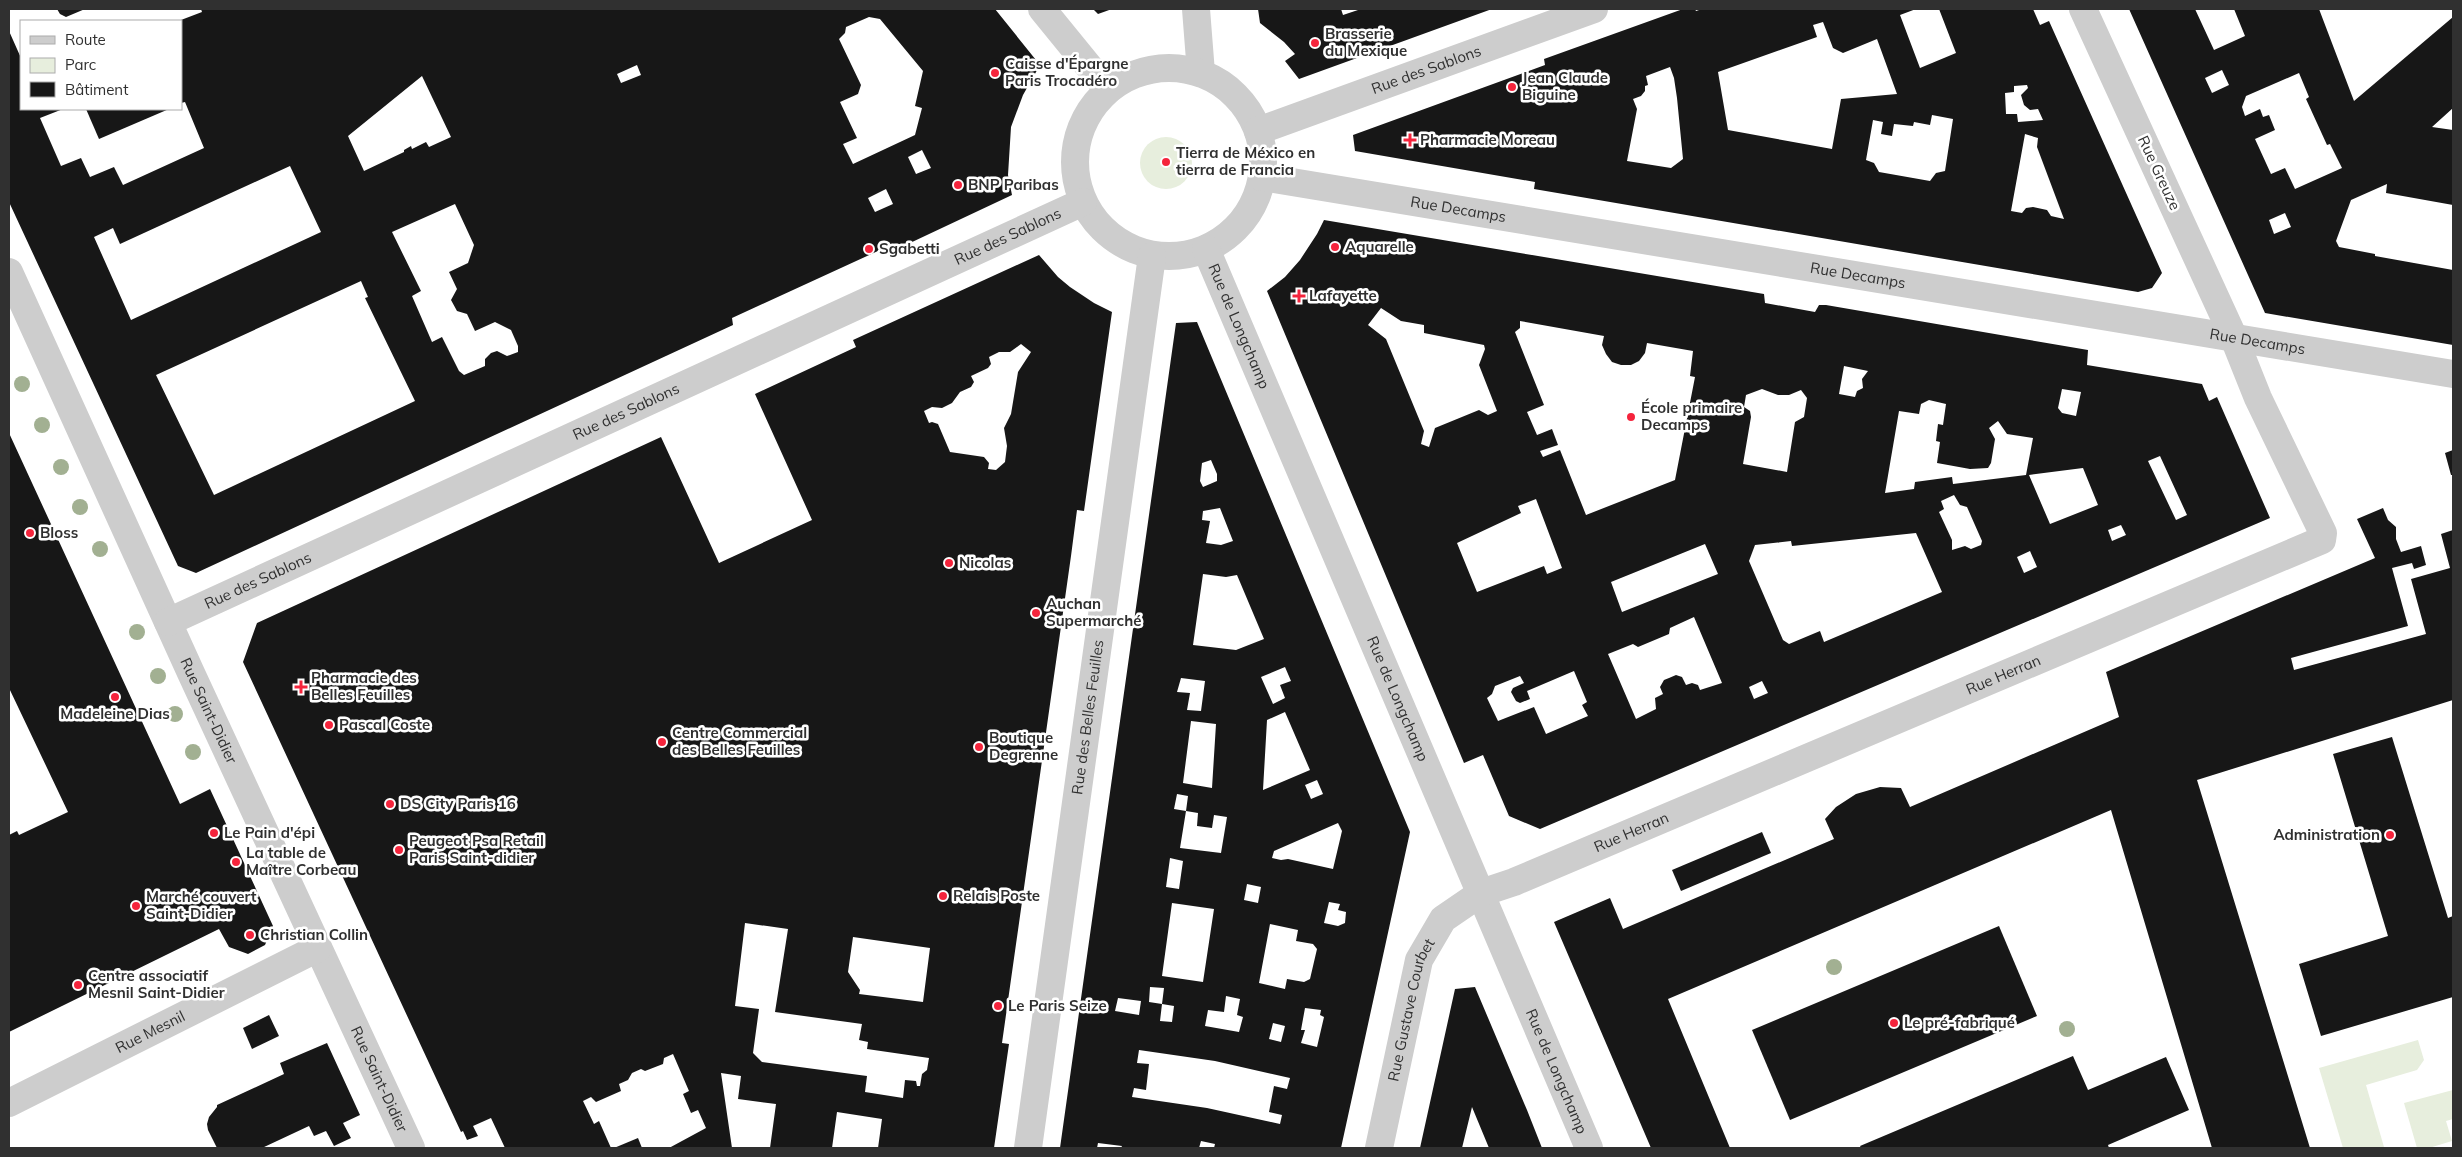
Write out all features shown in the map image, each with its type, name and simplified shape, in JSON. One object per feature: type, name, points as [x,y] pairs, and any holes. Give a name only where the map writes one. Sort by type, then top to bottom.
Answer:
[{"type":"street","points":[[1042,9],[1108,90]]},
{"type":"street","points":[[1196,9],[1201,73]]},
{"type":"street","name":"Rue des Sablons","points":[[1258,131],[1594,9]]},
{"type":"street","name":"Rue Greuze","points":[[2083,9],[2234,338]]},
{"type":"street","points":[[1177,68],[1201,73],[1219,83],[1236,96],[1248,112],[1258,131],[1263,154],[1262,177],[1256,200],[1244,220],[1227,237],[1206,249],[1180,256],[1152,256],[1130,249],[1111,237],[1095,221],[1083,202],[1074,162],[1076,141],[1083,122],[1094,104],[1108,90],[1128,77],[1152,69],[1177,68]]},
{"type":"street","name":"Rue Decamps","points":[[1262,177],[2453,374]]},
{"type":"street","name":"Rue des Sablons","points":[[168,622],[1083,202]]},
{"type":"street","name":"Rue de Longchamp","points":[[1206,249],[1589,1148]]},
{"type":"street","name":"Rue des Belles Feuilles","points":[[1028,1148],[1152,256]]},
{"type":"street","name":"Rue Saint-Didier","points":[[9,272],[411,1148]]},
{"type":"street","name":"Rue Herran","points":[[1481,893],[1542,870],[2322,540],[2323,533],[2258,398],[2234,338]]},
{"type":"street","name":"Rue Gustave Courbet","points":[[1379,1148],[1419,960],[1443,919],[1481,893]]},
{"type":"street","name":"Rue Mesnil","points":[[9,1103],[318,948]]},
{"type":"green space","points":[[1161,137],[1171,137],[1180,141],[1188,149],[1192,163],[1188,177],[1180,185],[1171,189],[1161,189],[1152,185],[1144,177],[1140,168],[1140,158],[1144,149],[1152,141]]},
{"type":"green space","points":[[2418,1040],[2424,1060],[2417,1070],[2366,1085],[2384,1147],[2343,1148],[2319,1068]]},
{"type":"green space","points":[[2453,1090],[2453,1119],[2446,1121],[2452,1141],[2429,1148],[2417,1148],[2404,1103]]},
{"type":"building","points":[[57,9],[85,9],[66,17],[60,14]]},
{"type":"building","points":[[201,9],[995,9],[1040,65],[1023,95],[1011,127],[1008,175],[1012,195],[893,251],[891,245],[732,318],[733,325],[196,573],[178,566],[9,202],[9,31],[20,56],[20,110],[60,110],[40,118],[61,166],[81,158],[90,177],[114,167],[123,185],[204,148],[185,102],[182,103],[181,20],[202,12]],"holes":[[[869,17],[880,19],[923,71],[915,106],[922,108],[915,135],[853,164],[843,144],[857,138],[840,102],[858,94],[861,85],[839,39],[845,33],[846,27]],[[637,65],[641,75],[621,83],[617,74]],[[422,76],[451,137],[429,147],[426,142],[412,149],[411,146],[404,150],[404,152],[364,171],[348,136]],[[922,150],[931,168],[916,174],[908,157]],[[290,166],[321,232],[131,320],[94,237],[113,228],[120,244]],[[886,189],[893,204],[875,212],[868,198]],[[455,204],[474,245],[468,263],[449,272],[457,289],[451,300],[457,311],[467,314],[475,331],[495,322],[511,330],[518,346],[518,352],[507,356],[497,351],[491,353],[485,359],[485,366],[464,375],[459,371],[442,337],[432,342],[412,296],[421,291],[392,232]],[[361,281],[368,297],[365,298],[415,401],[214,495],[156,375]]]},
{"type":"building","points":[[1093,9],[1112,9],[1098,14]]},
{"type":"building","points":[[1258,9],[1341,9],[1343,15],[1361,9],[1492,9],[1299,79],[1285,61],[1295,54],[1284,42],[1260,23]]},
{"type":"building","points":[[1683,9],[1695,9],[1696,11],[1702,9],[1916,9],[1900,15],[1920,68],[1956,53],[1939,9],[2033,9],[2040,25],[2049,21],[2162,273],[2152,288],[2138,292],[1534,189],[1535,182],[1355,151],[1353,135],[1545,65],[1544,59]],"holes":[[[1823,22],[1833,48],[1843,53],[1877,39],[1897,94],[1841,99],[1832,149],[1728,130],[1718,72],[1817,37],[1813,25]],[[1670,67],[1674,78],[1683,159],[1671,168],[1627,161],[1637,109],[1633,99],[1641,96],[1645,91],[1645,86],[1648,85],[1646,76]],[[2027,85],[2028,88],[2021,95],[2024,105],[2030,110],[2038,109],[2043,120],[2018,122],[2017,114],[2006,114],[2005,93],[2014,92],[2014,86]],[[1932,115],[1953,119],[1945,171],[1936,173],[1930,181],[1879,172],[1874,163],[1866,160],[1873,120],[1883,122],[1881,134],[1892,136],[1894,124],[1913,126],[1914,122],[1930,125]],[[2025,134],[2038,138],[2037,147],[2064,219],[2051,216],[2047,210],[2033,207],[2026,208],[2022,213],[2011,211]]]},
{"type":"building","points":[[2129,9],[2195,9],[2214,50],[2245,36],[2234,9],[2319,9],[2354,101],[2453,17],[2453,108],[2432,127],[2453,130],[2453,205],[2386,193],[2387,184],[2351,200],[2336,241],[2339,247],[2375,254],[2375,256],[2453,270],[2453,345],[2265,313]],"holes":[[[2222,70],[2229,85],[2212,93],[2205,78]],[[2299,73],[2309,97],[2306,99],[2327,145],[2330,144],[2342,168],[2295,189],[2285,168],[2271,174],[2255,139],[2275,130],[2269,115],[2263,117],[2260,109],[2245,116],[2242,107],[2246,96]],[[2285,213],[2291,227],[2274,234],[2269,220]]]},
{"type":"building","points":[[86,110],[167,110],[99,139]]},
{"type":"building","points":[[1324,220],[1764,294],[1765,303],[1815,312],[1819,305],[1826,305],[2088,350],[2087,365],[2202,384],[2209,401],[2217,397],[2270,518],[1540,829],[1509,816],[1483,755],[1464,763],[1267,291],[1285,277],[1300,260]],"holes":[[[1381,308],[1401,321],[1424,325],[1424,333],[1484,345],[1485,349],[1479,365],[1497,411],[1488,415],[1479,410],[1435,428],[1429,447],[1421,444],[1424,431],[1386,339],[1368,325]],[[1520,321],[1604,336],[1602,345],[1606,354],[1612,362],[1621,365],[1631,365],[1639,361],[1645,353],[1647,343],[1693,351],[1690,376],[1695,377],[1675,480],[1586,515],[1560,450],[1543,457],[1540,451],[1558,445],[1552,429],[1537,435],[1527,412],[1544,405],[1515,332],[1520,328]],[[1844,366],[1868,371],[1862,379],[1863,388],[1857,391],[1855,397],[1839,394]],[[1762,389],[1778,395],[1789,395],[1801,390],[1807,398],[1804,417],[1795,422],[1787,472],[1743,464],[1751,417],[1750,411],[1744,407],[1746,395]],[[2062,389],[2081,392],[2076,416],[2062,413],[2058,408]],[[1929,400],[1946,404],[1943,425],[1938,424],[1936,441],[1940,442],[1937,463],[1970,469],[1988,468],[1991,463],[1995,439],[1989,428],[1998,421],[2007,434],[2033,438],[2026,475],[1953,484],[1952,477],[1915,482],[1914,489],[1885,493],[1899,411],[1919,414],[1921,404]],[[2160,456],[2187,515],[2176,520],[2148,461]],[[2083,468],[2098,505],[2050,524],[2029,475]],[[1954,495],[1960,505],[1967,507],[1982,541],[1981,545],[1971,549],[1965,546],[1952,550],[1952,540],[1939,512],[1944,509],[1941,501]],[[1536,499],[1562,568],[1547,574],[1544,566],[1477,592],[1457,543],[1521,513],[1518,506]],[[2121,525],[2126,535],[2112,541],[2108,530]],[[1916,533],[1942,592],[1824,642],[1820,631],[1789,644],[1783,640],[1749,561],[1755,545],[1791,541],[1792,546]],[[1705,544],[1718,574],[1622,612],[1611,582]],[[2030,551],[2037,567],[2024,573],[2017,557]],[[1694,617],[1722,683],[1700,690],[1698,685],[1692,683],[1686,685],[1682,677],[1676,675],[1664,680],[1660,687],[1663,694],[1655,698],[1656,709],[1636,719],[1608,654],[1633,644],[1638,647],[1669,634],[1670,628]],[[1574,671],[1587,702],[1582,705],[1588,716],[1546,734],[1534,707],[1498,721],[1487,698],[1492,694],[1495,686],[1520,676],[1524,683],[1513,688],[1511,692],[1516,701],[1520,703],[1530,699],[1527,691]],[[1762,681],[1768,693],[1754,699],[1749,687]]]},
{"type":"building","name":"Centre Commercial des Belles Feuilles","points":[[1039,255],[1058,277],[1070,287],[1112,312],[1084,511],[1077,510],[1002,1043],[1009,1044],[994,1148],[878,1148],[882,1119],[837,1112],[832,1148],[770,1148],[776,1104],[738,1099],[741,1076],[721,1073],[732,1148],[669,1148],[706,1128],[698,1110],[691,1113],[683,1094],[689,1091],[673,1054],[664,1058],[663,1064],[645,1071],[641,1069],[632,1073],[628,1080],[619,1084],[621,1091],[596,1102],[591,1097],[583,1101],[594,1124],[599,1121],[611,1148],[505,1148],[491,1118],[473,1126],[478,1136],[467,1140],[463,1131],[461,1132],[243,662],[257,623],[661,437],[719,563],[812,520],[755,394],[856,347],[853,340]],"holes":[[[1021,344],[1031,352],[1018,372],[1011,414],[1004,428],[1007,446],[1005,462],[996,470],[988,469],[989,463],[984,457],[950,452],[938,424],[929,423],[924,411],[932,407],[942,408],[952,403],[960,392],[971,387],[974,382],[971,376],[988,368],[991,364],[989,357],[999,352],[1010,352]],[[745,923],[788,929],[775,1012],[862,1024],[859,1040],[868,1042],[867,1049],[929,1058],[927,1070],[922,1074],[920,1086],[917,1086],[916,1081],[905,1080],[903,1098],[865,1092],[867,1076],[762,1062],[753,1053],[759,1009],[735,1006]],[[853,937],[930,948],[923,1002],[859,994],[860,990],[848,972]]]},
{"type":"building","points":[[1197,322],[1410,832],[1341,1148],[1214,1148],[1215,1144],[1201,1141],[1199,1148],[1121,1148],[1122,1146],[1098,1143],[1097,1148],[1060,1148],[1176,323]],"holes":[[[1211,460],[1217,474],[1217,481],[1203,487],[1200,481],[1202,463]],[[1220,508],[1233,541],[1221,545],[1206,543],[1210,521],[1202,520],[1203,511]],[[1203,574],[1226,577],[1237,575],[1264,639],[1236,650],[1193,645]],[[1285,667],[1291,681],[1280,685],[1285,698],[1273,704],[1261,677]],[[1181,678],[1205,681],[1201,711],[1187,710],[1190,693],[1177,692]],[[1285,712],[1310,770],[1263,790],[1267,720]],[[1191,721],[1216,724],[1212,788],[1183,783]],[[1317,780],[1323,794],[1311,799],[1305,785]],[[1177,794],[1188,796],[1186,811],[1174,809]],[[1186,811],[1198,813],[1197,826],[1212,828],[1214,815],[1227,817],[1221,853],[1180,848]],[[1338,823],[1342,831],[1333,869],[1288,859],[1272,858],[1274,851]],[[1170,858],[1183,861],[1179,889],[1166,887]],[[1247,884],[1261,887],[1258,903],[1244,900]],[[1329,902],[1340,904],[1338,910],[1346,912],[1345,923],[1338,926],[1324,923]],[[1172,903],[1214,909],[1203,982],[1162,976]],[[1270,924],[1298,930],[1296,941],[1313,944],[1317,949],[1310,979],[1304,982],[1287,979],[1285,989],[1259,983]],[[1150,987],[1164,988],[1162,1004],[1149,1002]],[[1226,996],[1240,999],[1237,1015],[1243,1017],[1239,1032],[1205,1026],[1208,1010],[1224,1012]],[[1118,998],[1141,1001],[1139,1015],[1115,1011]],[[1162,1004],[1174,1006],[1172,1022],[1160,1021]],[[1305,1008],[1321,1010],[1320,1015],[1324,1017],[1317,1047],[1301,1043],[1305,1030],[1301,1030]],[[1273,1023],[1285,1026],[1281,1042],[1269,1039]],[[1139,1050],[1215,1061],[1290,1078],[1287,1089],[1274,1086],[1269,1112],[1282,1115],[1280,1124],[1207,1108],[1132,1097],[1134,1088],[1146,1090],[1149,1064],[1137,1063]]]},
{"type":"building","points":[[9,433],[180,804],[210,789],[273,926],[265,945],[248,954],[229,947],[219,929],[9,1032],[9,835],[17,831],[19,835],[68,812],[9,688]]},
{"type":"building","points":[[2453,450],[2453,475],[2451,475],[2445,453]]},
{"type":"building","points":[[2383,508],[2388,520],[2396,527],[2396,539],[2401,552],[2421,546],[2426,565],[2414,569],[2412,563],[2392,568],[2408,626],[2291,658],[2294,670],[2426,634],[2411,579],[2450,568],[2441,534],[2453,530],[2453,700],[2197,780],[2310,1148],[2212,1148],[2111,810],[1668,999],[1730,1148],[1651,1148],[1554,922],[1610,898],[1623,929],[1834,839],[1825,819],[1836,807],[1856,794],[1880,787],[1901,788],[1910,807],[2119,717],[2106,672],[2375,558],[2357,519]]},
{"type":"building","name":"Administration","points":[[2392,737],[2448,918],[2453,916],[2453,997],[2321,1036],[2299,964],[2388,936],[2333,754]]},
{"type":"building","points":[[1762,832],[1771,853],[1681,891],[1672,870]]},
{"type":"building","name":"Le pré-fabriqué","points":[[1999,926],[2037,1016],[1790,1120],[1752,1030]]},
{"type":"building","points":[[1475,987],[1542,1148],[1489,1148],[1472,1107],[1462,1148],[1420,1148],[1455,989]]},
{"type":"building","points":[[269,1015],[279,1036],[252,1049],[243,1028]]},
{"type":"building","points":[[327,1043],[360,1115],[343,1123],[351,1138],[334,1146],[326,1131],[314,1136],[309,1126],[262,1148],[217,1148],[207,1124],[217,1105],[284,1074],[280,1063]]},
{"type":"building","points":[[2073,1056],[2088,1090],[2166,1057],[2189,1110],[2108,1145],[2109,1148],[1861,1148],[1860,1146]]},
{"type":"building","points":[[638,1138],[642,1148],[614,1148]]},
{"type":"place","name":"Brasserie du Mexique","points":[[1315,43]]},
{"type":"place","name":"Caisse d'Épargne Paris Trocadéro","points":[[995,73]]},
{"type":"place","name":"Jean Claude Biguine","points":[[1512,87]]},
{"type":"place","name":"Pharmacie Moreau","points":[[1410,140]]},
{"type":"place","name":"Tierra de México en tierra de Francia","points":[[1166,162]]},
{"type":"place","name":"BNP Paribas","points":[[958,185]]},
{"type":"place","name":"Aquarelle","points":[[1335,247]]},
{"type":"place","name":"Sgabetti","points":[[869,249]]},
{"type":"place","name":"Lafayette","points":[[1299,296]]},
{"type":"place","name":"École primaire Decamps","points":[[1631,417]]},
{"type":"place","name":"Bloss","points":[[30,533]]},
{"type":"place","name":"Nicolas","points":[[949,563]]},
{"type":"place","name":"Auchan Supermarché","points":[[1036,613]]},
{"type":"place","name":"Pharmacie des Belles Feuilles","points":[[301,687]]},
{"type":"place","name":"Madeleine Dias","points":[[115,697]]},
{"type":"place","name":"Pascal Coste","points":[[329,725]]},
{"type":"place","name":"Centre Commercial des Belles Feuilles","points":[[662,742]]},
{"type":"place","name":"Boutique Degrenne","points":[[979,747]]},
{"type":"place","name":"DS City Paris 16","points":[[390,804]]},
{"type":"place","name":"Le Pain d'épi","points":[[214,833]]},
{"type":"place","name":"Administration","points":[[2390,835]]},
{"type":"place","name":"Peugeot Psa Retail Paris Saint-didier","points":[[399,850]]},
{"type":"place","name":"La table de Maître Corbeau","points":[[236,862]]},
{"type":"place","name":"Relais Poste","points":[[943,896]]},
{"type":"place","name":"Marché couvert Saint-Didier","points":[[136,906]]},
{"type":"place","name":"Christian Collin","points":[[250,935]]},
{"type":"place","name":"Centre associatif Mesnil Saint-Didier","points":[[78,985]]},
{"type":"place","name":"Le Paris Seize","points":[[998,1006]]},
{"type":"place","name":"Le pré-fabriqué","points":[[1894,1023]]}]
